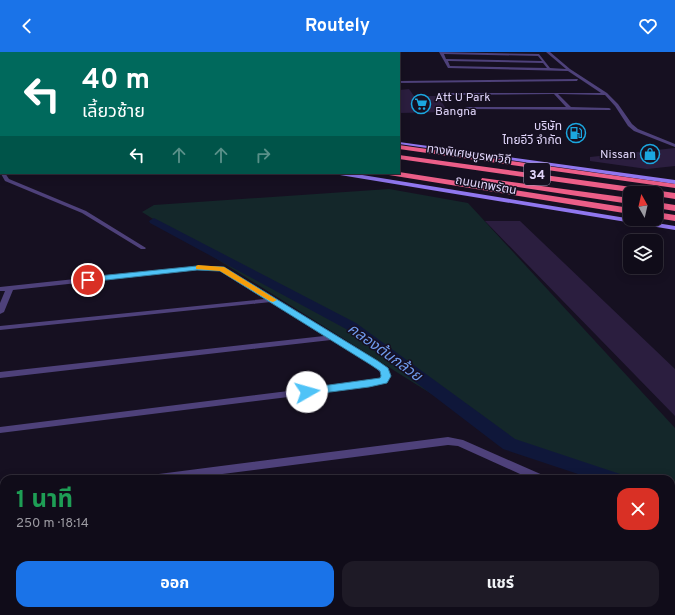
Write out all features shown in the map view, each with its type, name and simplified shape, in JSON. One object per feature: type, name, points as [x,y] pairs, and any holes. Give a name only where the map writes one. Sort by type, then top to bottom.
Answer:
[{"type":"highway","points":[[400,146],[675,186]]},
{"type":"highway","name":"ทางพิเศษบูรพาวิถี","points":[[400,155],[623,188]]},
{"type":"highway","name":"ถนนเทพรัตน","points":[[400,155],[675,195]]},
{"type":"highway","name":"ทางพิเศษบูรพาวิถี","points":[[400,164],[623,196]]},
{"type":"highway","name":"ถนนเทพรัตน","points":[[400,167],[623,200]]},
{"type":"highway","points":[[395,174],[623,210]]},
{"type":"highway","name":"ทางพิเศษบูรพาวิถี","points":[[663,194],[675,195]]},
{"type":"highway","points":[[663,202],[675,204]]},
{"type":"highway","points":[[663,206],[675,208]]},
{"type":"highway","points":[[663,216],[675,218]]},
{"type":"main road","name":"34","points":[[400,143],[675,182]]},
{"type":"main road","name":"ถนนเทพรัตน","points":[[346,174],[675,228]]},
{"type":"street","points":[[549,69],[538,53],[441,52],[449,67],[569,70]]},
{"type":"street","points":[[548,52],[569,70],[606,94],[618,105],[630,125],[636,130],[675,146]]},
{"type":"street","points":[[445,60],[544,62]]},
{"type":"street","points":[[400,82],[577,80]]},
{"type":"street","points":[[555,93],[569,108]]},
{"type":"street","points":[[439,94],[606,94]]},
{"type":"street","points":[[467,108],[609,108]]},
{"type":"street","points":[[3,174],[8,180],[16,184],[84,212],[143,248]]},
{"type":"street","points":[[0,289],[212,267],[221,268],[334,337],[384,370],[386,376],[383,381],[0,430]]},
{"type":"street","points":[[0,312],[10,288]]},
{"type":"street","points":[[0,328],[273,300]]},
{"type":"street","points":[[0,375],[334,337]]},
{"type":"street","points":[[205,475],[448,441],[460,443],[532,475]]},
{"type":"green space","points":[[389,189],[468,203],[675,428],[675,475],[600,475],[511,444],[142,212],[154,205]]},
{"type":"building","name":"Att U Park Bangna","points":[[409,89],[414,96],[438,96],[448,112],[400,113],[400,90]]},
{"type":"building","name":"Nissan","points":[[675,148],[675,166],[647,169],[590,161],[590,157]]},
{"type":"building","points":[[485,221],[520,221],[675,369],[675,416]]},
{"type":"waterway","name":"คลองต้นกล้วย","points":[[154,221],[351,326],[509,444],[602,475]]},
{"type":"slow traffic","points":[[198,268],[221,268],[273,300]]},
{"type":"place","name":"Att U Park Bangna","points":[[421,104]]},
{"type":"place","name":"บริษัท ไทยอีวี จำกัด","points":[[576,133]]},
{"type":"place","name":"Nissan","points":[[650,154]]},
{"type":"route","points":[[88,280],[197,268],[221,268],[374,363],[384,370],[386,376],[383,381],[369,384],[307,392]]}]
